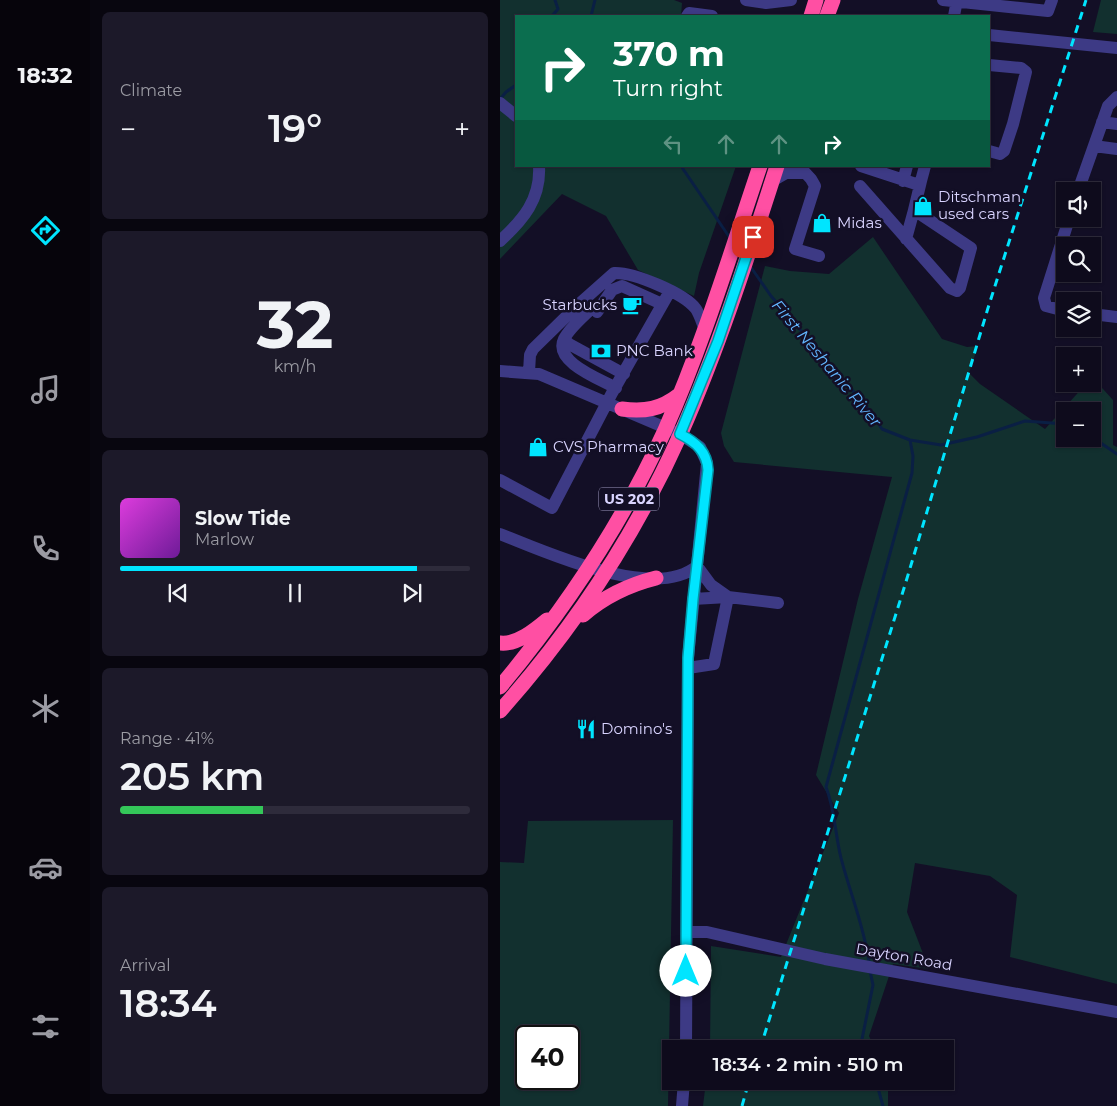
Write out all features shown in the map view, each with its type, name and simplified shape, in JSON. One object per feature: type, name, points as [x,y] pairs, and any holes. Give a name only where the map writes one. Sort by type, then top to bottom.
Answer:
[{"type":"highway","points":[[829,15],[833,0]]},
{"type":"highway","name":"US 202","points":[[500,687],[544,634],[588,568],[635,490],[680,394],[760,167]]},
{"type":"highway","name":"US 202","points":[[500,711],[565,631],[605,572],[628,535],[680,434],[718,341],[777,167]]},
{"type":"highway","points":[[622,409],[645,411],[658,408],[668,404],[680,394]]},
{"type":"highway","points":[[565,631],[597,603],[629,585],[656,578]]},
{"type":"highway","points":[[500,643],[517,640],[534,631],[560,610]]},
{"type":"street","points":[[746,0],[766,3],[791,0]]},
{"type":"street","points":[[954,15],[952,0],[1048,11],[1052,0]]},
{"type":"street","points":[[688,15],[689,13],[703,15]]},
{"type":"street","points":[[990,35],[1117,48]]},
{"type":"street","points":[[990,65],[1022,68],[1026,72],[1004,151],[1000,154],[990,151]]},
{"type":"street","points":[[1081,182],[1108,106],[1117,97]]},
{"type":"street","points":[[500,103],[515,115]]},
{"type":"street","points":[[1102,122],[1117,124]]},
{"type":"street","points":[[1094,146],[1117,149]]},
{"type":"street","points":[[500,241],[529,211],[538,186],[539,167]]},
{"type":"street","points":[[903,181],[907,167]]},
{"type":"street","points":[[906,239],[925,167]]},
{"type":"street","points":[[875,169],[903,181],[916,184],[921,181]]},
{"type":"street","points":[[772,181],[786,173],[802,170],[812,179],[815,186],[795,249],[819,256]]},
{"type":"street","points":[[860,186],[950,288],[957,291],[960,288],[971,248],[914,210]]},
{"type":"street","points":[[1056,309],[1046,306],[1044,298],[1066,227]]},
{"type":"street","points":[[528,372],[530,355],[533,349],[610,275],[627,274],[670,291],[684,299],[696,309],[704,330]]},
{"type":"street","points":[[620,381],[569,344],[563,346],[612,290],[622,286],[662,304]]},
{"type":"street","points":[[500,480],[552,508],[607,402],[670,291]]},
{"type":"street","points":[[1101,315],[1117,317]]},
{"type":"street","points":[[500,371],[539,374],[680,434],[700,447],[707,463],[688,668],[686,1040]]},
{"type":"street","points":[[500,534],[588,568],[605,572],[671,578],[686,574],[697,566]]},
{"type":"street","points":[[697,566],[711,585],[728,597]]},
{"type":"street","points":[[671,578],[684,587],[693,599]]},
{"type":"street","points":[[688,668],[714,664],[728,597]]},
{"type":"street","points":[[693,599],[728,597],[778,604]]},
{"type":"street","name":"Dayton Road","points":[[687,932],[707,932],[877,969],[1117,1012]]},
{"type":"street","points":[[682,1106],[683,1090]]},
{"type":"green space","points":[[500,0],[674,0],[682,3],[681,15],[515,15],[515,167],[736,167],[699,273],[694,296],[638,270],[606,216],[562,194],[500,259]]},
{"type":"green space","points":[[1101,0],[1117,0],[1117,34],[1093,32]]},
{"type":"green space","points":[[873,237],[942,339],[967,347],[978,346],[969,373],[980,384],[1045,429],[1056,417],[1056,447],[1101,447],[1101,402],[1070,402],[1079,392],[1101,392],[1101,387],[1113,400],[1113,445],[1117,447],[1117,984],[1010,957],[1017,895],[990,876],[915,863],[907,912],[929,969],[893,964],[869,1036],[871,1040],[710,1040],[711,946],[781,957],[839,813],[816,775],[858,599],[892,477],[734,462],[724,446],[721,433],[765,266],[790,271],[829,274]]},
{"type":"green space","points":[[673,820],[669,1040],[662,1040],[662,1090],[668,1090],[668,1106],[500,1106],[500,862],[524,863],[528,821]]},
{"type":"green space","points":[[705,1090],[888,1090],[888,1106],[703,1106]]},
{"type":"waterway","points":[[553,15],[558,9],[555,0]]},
{"type":"waterway","name":"First Neshanic River","points":[[591,15],[595,0]]},
{"type":"waterway","points":[[500,99],[515,86]]},
{"type":"waterway","name":"First Neshanic River","points":[[682,167],[730,238]]},
{"type":"waterway","name":"First Neshanic River","points":[[750,266],[771,296],[866,406],[882,429],[910,440],[941,445],[977,437],[1025,421],[1056,423]]},
{"type":"waterway","points":[[869,962],[841,858],[826,787],[912,473],[913,456],[910,440]]},
{"type":"waterway","name":"First Neshanic River","points":[[1101,443],[1117,454]]},
{"type":"waterway","points":[[862,1040],[873,985],[870,971]]},
{"type":"waterway","points":[[879,1090],[883,1106]]},
{"type":"railway","points":[[763,1040],[905,585],[988,308],[1086,0]]},
{"type":"railway","points":[[742,1106],[746,1090]]},
{"type":"place","name":"Ditschman used cars","points":[[923,206]]},
{"type":"place","name":"Midas","points":[[822,223]]},
{"type":"place","name":"Starbucks","points":[[632,305]]},
{"type":"place","name":"PNC Bank","points":[[601,351]]},
{"type":"place","name":"CVS Pharmacy","points":[[538,447]]},
{"type":"place","name":"Domino's","points":[[586,729]]},
{"type":"route","points":[[686,971],[688,658],[708,470],[700,447],[692,440],[680,434],[718,341],[753,237]]}]
